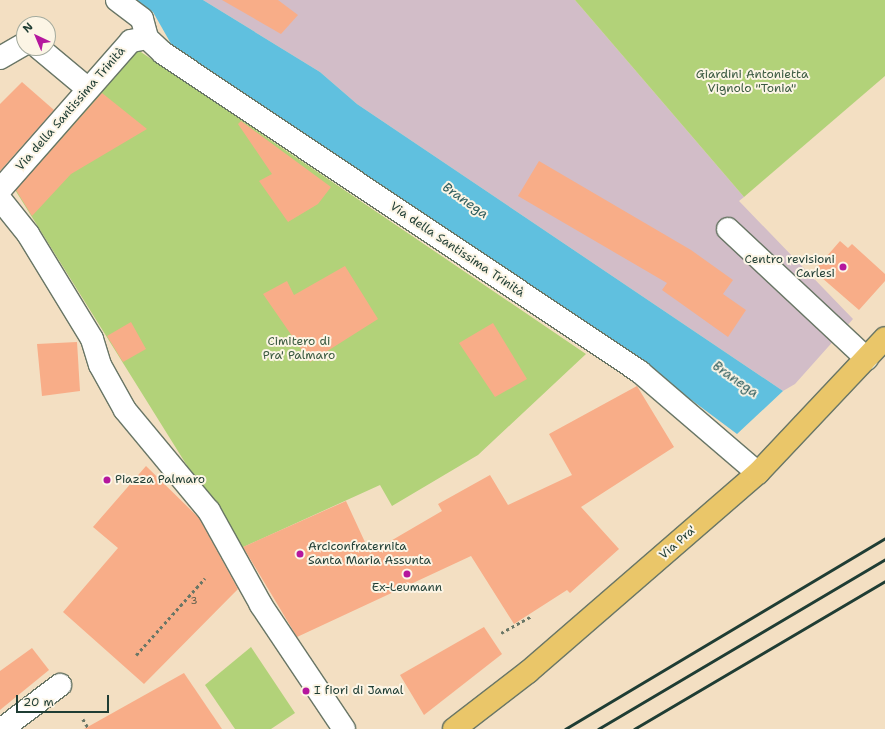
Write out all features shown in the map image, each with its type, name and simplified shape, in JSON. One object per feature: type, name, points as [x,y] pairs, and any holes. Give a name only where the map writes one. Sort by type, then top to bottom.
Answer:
[{"type":"main road","name":"Via Pra'","points":[[454,729],[528,672],[762,469],[822,407],[885,338]]},
{"type":"street","name":"Via della Santissima Trinità","points":[[117,0],[145,18],[163,53],[447,246],[640,372],[762,469]]},
{"type":"street","name":"Via della Santissima Trinità","points":[[0,190],[131,41],[145,18]]},
{"type":"street","points":[[0,58],[16,49]]},
{"type":"street","points":[[49,56],[88,89]]},
{"type":"street","points":[[0,199],[28,234],[92,339],[100,365],[125,410],[209,511],[232,547],[261,605],[344,729]]},
{"type":"street","points":[[728,230],[866,359]]},
{"type":"street","points":[[2,729],[60,685]]},
{"type":"path","points":[[136,655],[205,578]]},
{"type":"path","points":[[500,633],[532,616]]},
{"type":"path","points":[[83,719],[89,729]]},
{"type":"shaded area","points":[[203,0],[575,0],[744,197],[739,201],[853,319],[795,384],[783,391],[357,104],[320,72]]},
{"type":"green space","name":"Giardini Antonietta Vignolo \"Tonia\"","points":[[575,0],[885,0],[885,76],[744,197]]},
{"type":"green space","name":"Cimitero di Pra' Palmaro","points":[[135,48],[586,354],[478,455],[392,506],[380,485],[239,549],[12,185]]},
{"type":"green space","points":[[251,647],[295,713],[271,729],[235,729],[205,685]]},
{"type":"water","name":"Branega","points":[[136,0],[203,0],[320,72],[357,104],[783,391],[737,434],[642,363],[174,49],[153,12]]},
{"type":"building","points":[[222,0],[278,0],[298,15],[281,34]]},
{"type":"building","points":[[22,82],[54,110],[0,171],[0,104]]},
{"type":"building","points":[[102,93],[147,129],[71,174],[32,216],[16,190]]},
{"type":"building","points":[[241,121],[331,187],[318,204],[288,222],[259,181],[272,174],[238,124]]},
{"type":"building","points":[[539,161],[691,250],[733,280],[723,294],[746,310],[728,337],[662,290],[667,283],[518,196]]},
{"type":"building","name":"Centro revisioni Carlesi","points":[[840,241],[848,248],[852,244],[885,274],[885,281],[859,310],[814,271]]},
{"type":"building","points":[[345,266],[378,319],[310,362],[263,294],[287,281],[294,295]]},
{"type":"building","points":[[131,322],[146,349],[123,362],[107,336]]},
{"type":"building","points":[[493,323],[527,379],[495,397],[459,343]]},
{"type":"building","points":[[77,342],[80,391],[42,396],[37,344]]},
{"type":"building","points":[[637,386],[674,447],[581,507],[619,549],[570,593],[567,590],[514,624],[471,556],[297,637],[243,547],[346,501],[370,553],[442,511],[438,504],[490,475],[508,505],[572,475],[549,434]]},
{"type":"building","points":[[146,466],[199,518],[238,589],[144,684],[63,612],[118,548],[93,527]]},
{"type":"building","points":[[484,627],[502,654],[424,715],[400,675]]},
{"type":"building","points":[[32,648],[49,670],[0,710],[0,671]]},
{"type":"building","points":[[184,673],[222,729],[84,729]]},
{"type":"railway","points":[[565,729],[885,538]]},
{"type":"railway","points":[[598,729],[885,559]]},
{"type":"railway","points":[[634,729],[885,581]]},
{"type":"place","name":"Centro revisioni Carlesi","points":[[843,267]]},
{"type":"place","name":"Piazza Palmaro","points":[[107,480]]},
{"type":"place","name":"Arciconfraternita Santa Maria Assunta","points":[[300,554]]},
{"type":"place","name":"Ex-Leumann","points":[[407,574]]},
{"type":"place","name":"I fiori di Jamal","points":[[306,691]]}]
